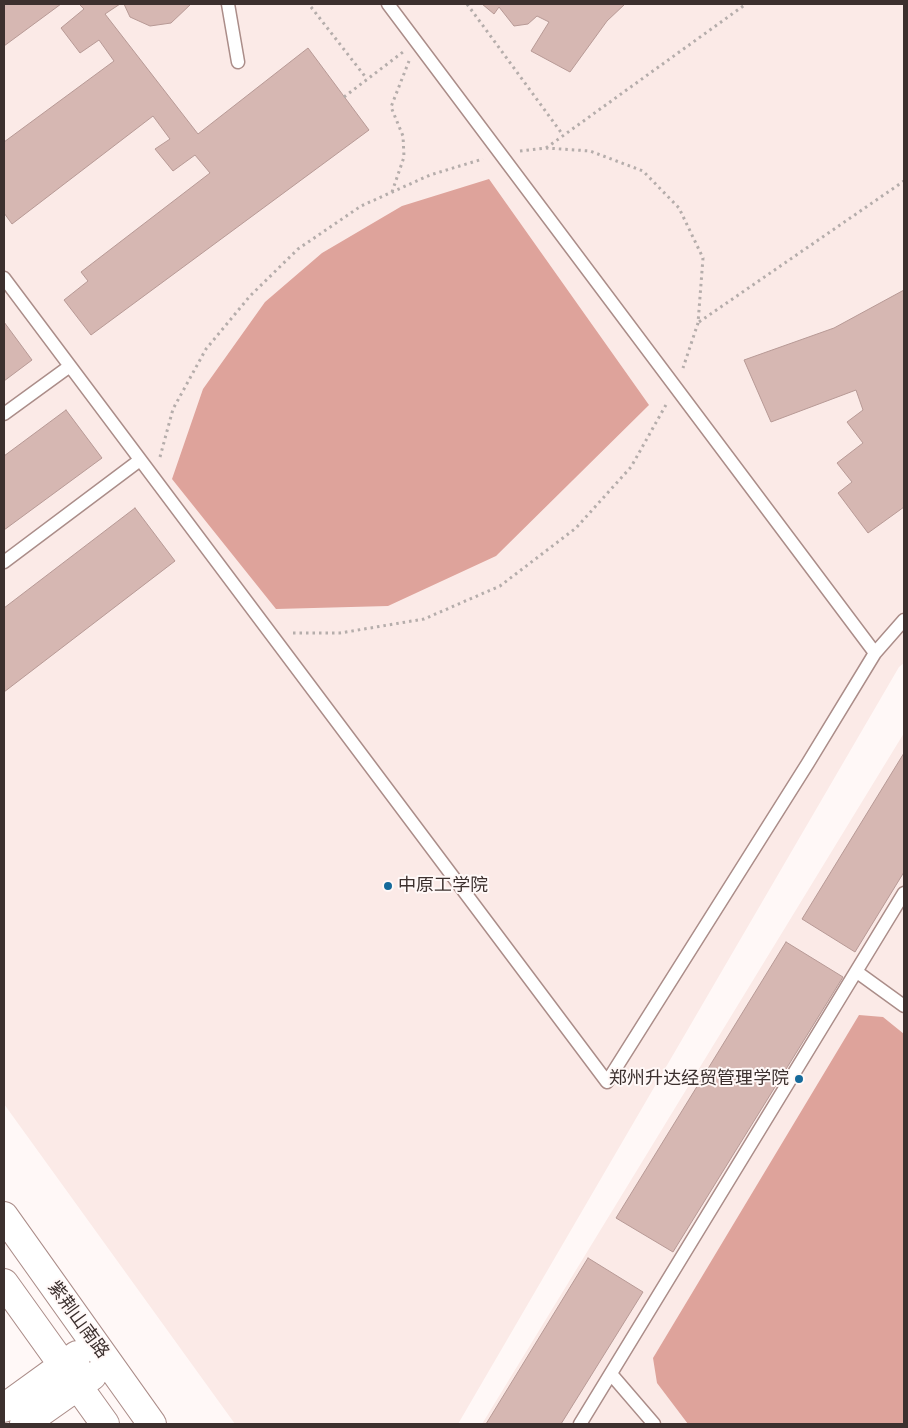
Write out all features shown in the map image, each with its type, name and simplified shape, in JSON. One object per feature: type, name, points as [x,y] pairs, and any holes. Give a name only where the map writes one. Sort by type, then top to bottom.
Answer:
[{"type":"main road","name":"紫荆山南路","points":[[4,1216],[152,1424]]},
{"type":"main road","points":[[4,1283],[105,1424]]},
{"type":"main road","points":[[4,1408],[70,1376],[102,1353]]},
{"type":"main road","points":[[24,1424],[70,1376]]},
{"type":"lane","points":[[228,4],[238,62]]},
{"type":"lane","points":[[388,4],[875,653]]},
{"type":"lane","points":[[4,278],[607,1082],[875,653],[904,620]]},
{"type":"lane","points":[[4,414],[70,366]]},
{"type":"lane","points":[[4,562],[140,460]]},
{"type":"lane","points":[[580,1424],[904,893]]},
{"type":"lane","points":[[857,972],[904,1006]]},
{"type":"lane","points":[[611,1374],[654,1424]]},
{"type":"path","points":[[467,4],[564,135]]},
{"type":"path","points":[[546,148],[746,4]]},
{"type":"path","points":[[311,7],[367,79]]},
{"type":"path","points":[[344,97],[416,42]]},
{"type":"path","points":[[392,192],[404,157],[403,136],[391,107],[416,42]]},
{"type":"path","points":[[154,478],[173,409],[206,349],[250,296],[298,249],[361,206],[430,175],[500,154],[546,148],[590,151],[643,171],[679,208],[703,258],[698,323],[676,387],[631,467],[576,528],[500,586],[424,619],[340,633],[270,632]]},
{"type":"path","points":[[698,323],[904,181]]},
{"type":"shaded area","name":"中原工学院","points":[[4,4],[904,4],[904,663],[899,667],[458,1424],[235,1424],[4,1104]]},
{"type":"shaded area","points":[[489,179],[649,405],[496,556],[388,606],[276,609],[172,479],[203,389],[265,302],[322,253],[402,206]]},
{"type":"shaded area","name":"郑州升达经贸管理学院","points":[[904,733],[904,1424],[482,1424]]},
{"type":"shaded area","points":[[859,1015],[883,1017],[904,1034],[904,1424],[688,1424],[657,1383],[653,1358]]},
{"type":"building","points":[[4,4],[61,4],[4,46]]},
{"type":"building","points":[[79,4],[120,4],[105,14],[198,134],[308,48],[369,130],[91,335],[64,300],[88,281],[81,272],[210,173],[195,155],[173,171],[155,149],[170,139],[153,116],[12,224],[4,213],[4,142],[114,61],[99,40],[80,53],[61,28],[84,9]]},
{"type":"building","points":[[124,4],[191,4],[171,23],[150,26],[130,17]]},
{"type":"building","points":[[482,4],[625,4],[607,21],[570,72],[531,51],[549,22],[537,16],[528,24],[514,26],[499,7],[494,14]]},
{"type":"building","points":[[904,290],[904,507],[868,533],[838,493],[852,482],[837,463],[863,443],[847,422],[863,410],[856,390],[771,422],[744,360],[834,328]]},
{"type":"building","points":[[4,322],[32,360],[4,381]]},
{"type":"building","points":[[66,410],[102,458],[4,530],[4,456]]},
{"type":"building","points":[[135,508],[175,561],[4,692],[4,608]]},
{"type":"building","points":[[904,753],[904,872],[855,952],[802,919]]},
{"type":"building","points":[[786,942],[843,977],[673,1252],[616,1218]]},
{"type":"building","points":[[588,1258],[643,1292],[561,1424],[486,1424]]},
{"type":"place","name":"中原工学院","points":[[388,886]]},
{"type":"place","name":"郑州升达经贸管理学院","points":[[799,1079]]}]
